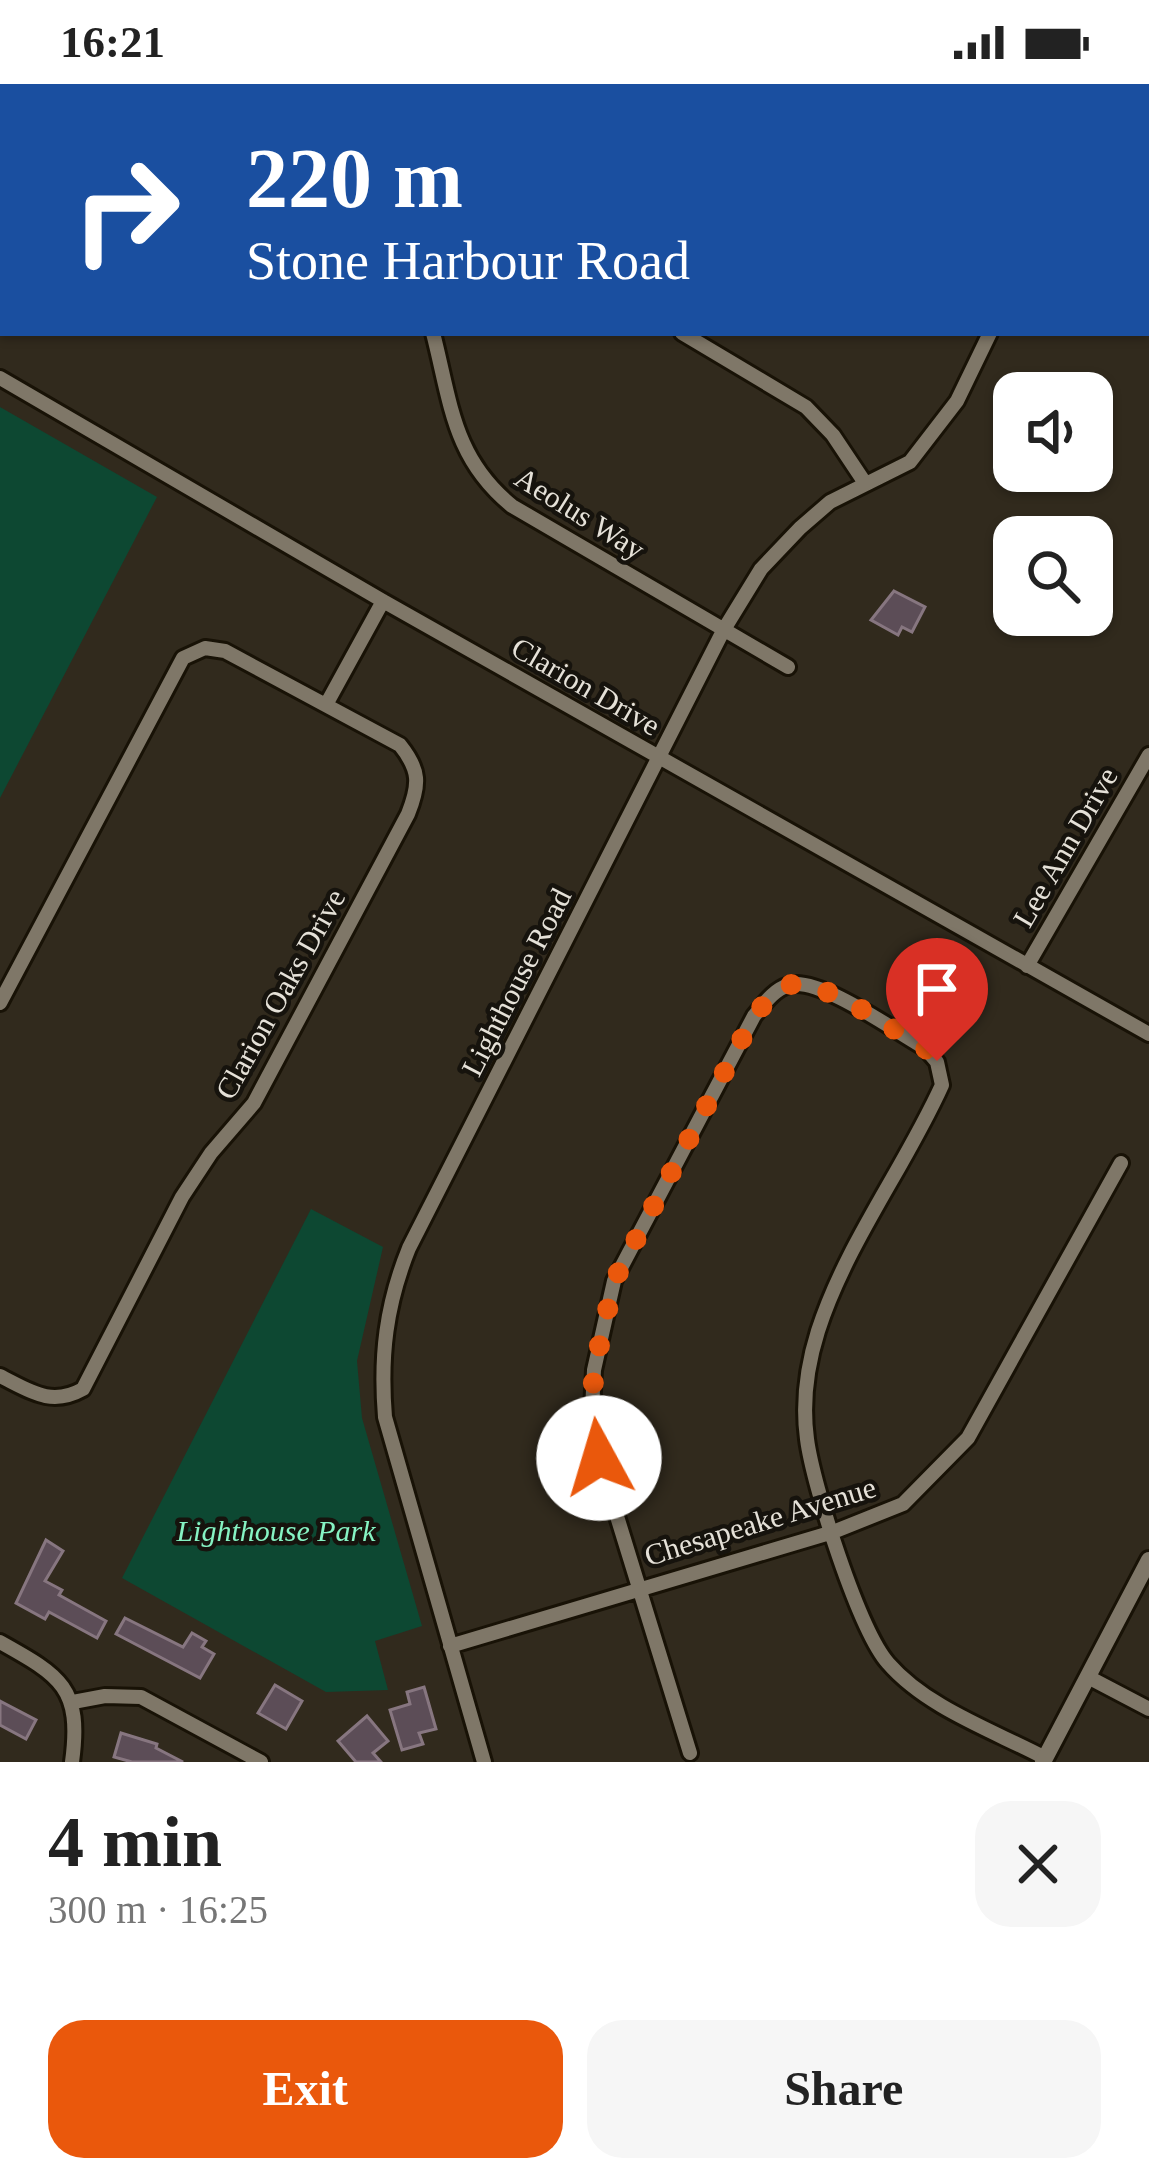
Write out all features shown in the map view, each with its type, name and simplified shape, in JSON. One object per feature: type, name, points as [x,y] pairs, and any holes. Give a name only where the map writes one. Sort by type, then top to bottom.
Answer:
[{"type":"street","name":"Aeolus Way","points":[[434,336],[466,459],[485,485],[512,506],[788,668]]},
{"type":"street","points":[[687,336],[806,406],[833,435],[865,483]]},
{"type":"street","name":"Lighthouse Road","points":[[484,1762],[385,1418],[381,1369],[393,1288],[409,1248],[723,631],[761,569],[830,502],[910,462],[957,401],[989,336]]},
{"type":"street","name":"Clarion Drive","points":[[0,378],[383,602],[1149,1034]]},
{"type":"street","points":[[0,1003],[183,658],[205,648],[226,650],[327,704],[383,602]]},
{"type":"street","name":"Clarion Oaks Drive","points":[[0,1376],[48,1399],[66,1398],[82,1389],[182,1197],[254,1103],[408,814],[418,788],[417,766],[400,745],[327,704]]},
{"type":"street","name":"Lee Ann Drive","points":[[1028,965],[1149,755]]},
{"type":"street","points":[[690,1753],[599,1458],[592,1410],[600,1337],[614,1281],[754,1016],[773,993],[792,984],[814,985],[925,1048],[937,1061],[942,1084],[843,1272],[819,1328],[805,1381],[807,1442],[869,1633],[887,1662],[918,1690],[1044,1760],[1149,1560]]},
{"type":"street","name":"Chesapeake Avenue","points":[[450,1646],[833,1532],[903,1504],[968,1438],[1120,1163]]},
{"type":"street","points":[[0,1642],[49,1669],[68,1688],[73,1702],[72,1762]]},
{"type":"street","points":[[1088,1677],[1149,1709]]},
{"type":"street","points":[[73,1702],[105,1696],[141,1697],[261,1762]]},
{"type":"green space","points":[[0,407],[157,497],[0,798]]},
{"type":"green space","name":"Lighthouse Park","points":[[311,1209],[383,1247],[357,1361],[362,1418],[422,1626],[375,1641],[388,1690],[326,1692],[122,1578]]},
{"type":"building","points":[[894,591],[925,607],[912,632],[902,627],[898,635],[871,620]]},
{"type":"building","points":[[46,1540],[63,1551],[45,1581],[62,1590],[59,1595],[106,1621],[97,1638],[49,1612],[45,1619],[16,1603]]},
{"type":"building","points":[[125,1618],[183,1647],[192,1633],[206,1641],[202,1647],[214,1654],[200,1678],[116,1634]]},
{"type":"building","points":[[275,1685],[302,1701],[286,1729],[258,1713]]},
{"type":"building","points":[[424,1687],[436,1729],[419,1733],[423,1744],[402,1750],[390,1710],[410,1704],[407,1692]]},
{"type":"building","points":[[0,1701],[36,1720],[26,1739],[0,1725]]},
{"type":"building","points":[[367,1716],[388,1741],[373,1753],[381,1762],[356,1762],[338,1741]]},
{"type":"building","points":[[121,1733],[157,1744],[156,1748],[183,1762],[132,1762],[114,1757]]},
{"type":"route","points":[[599,1458],[592,1410],[594,1370],[614,1281],[754,1016],[773,993],[792,984],[814,985],[925,1048],[937,1061]]}]
